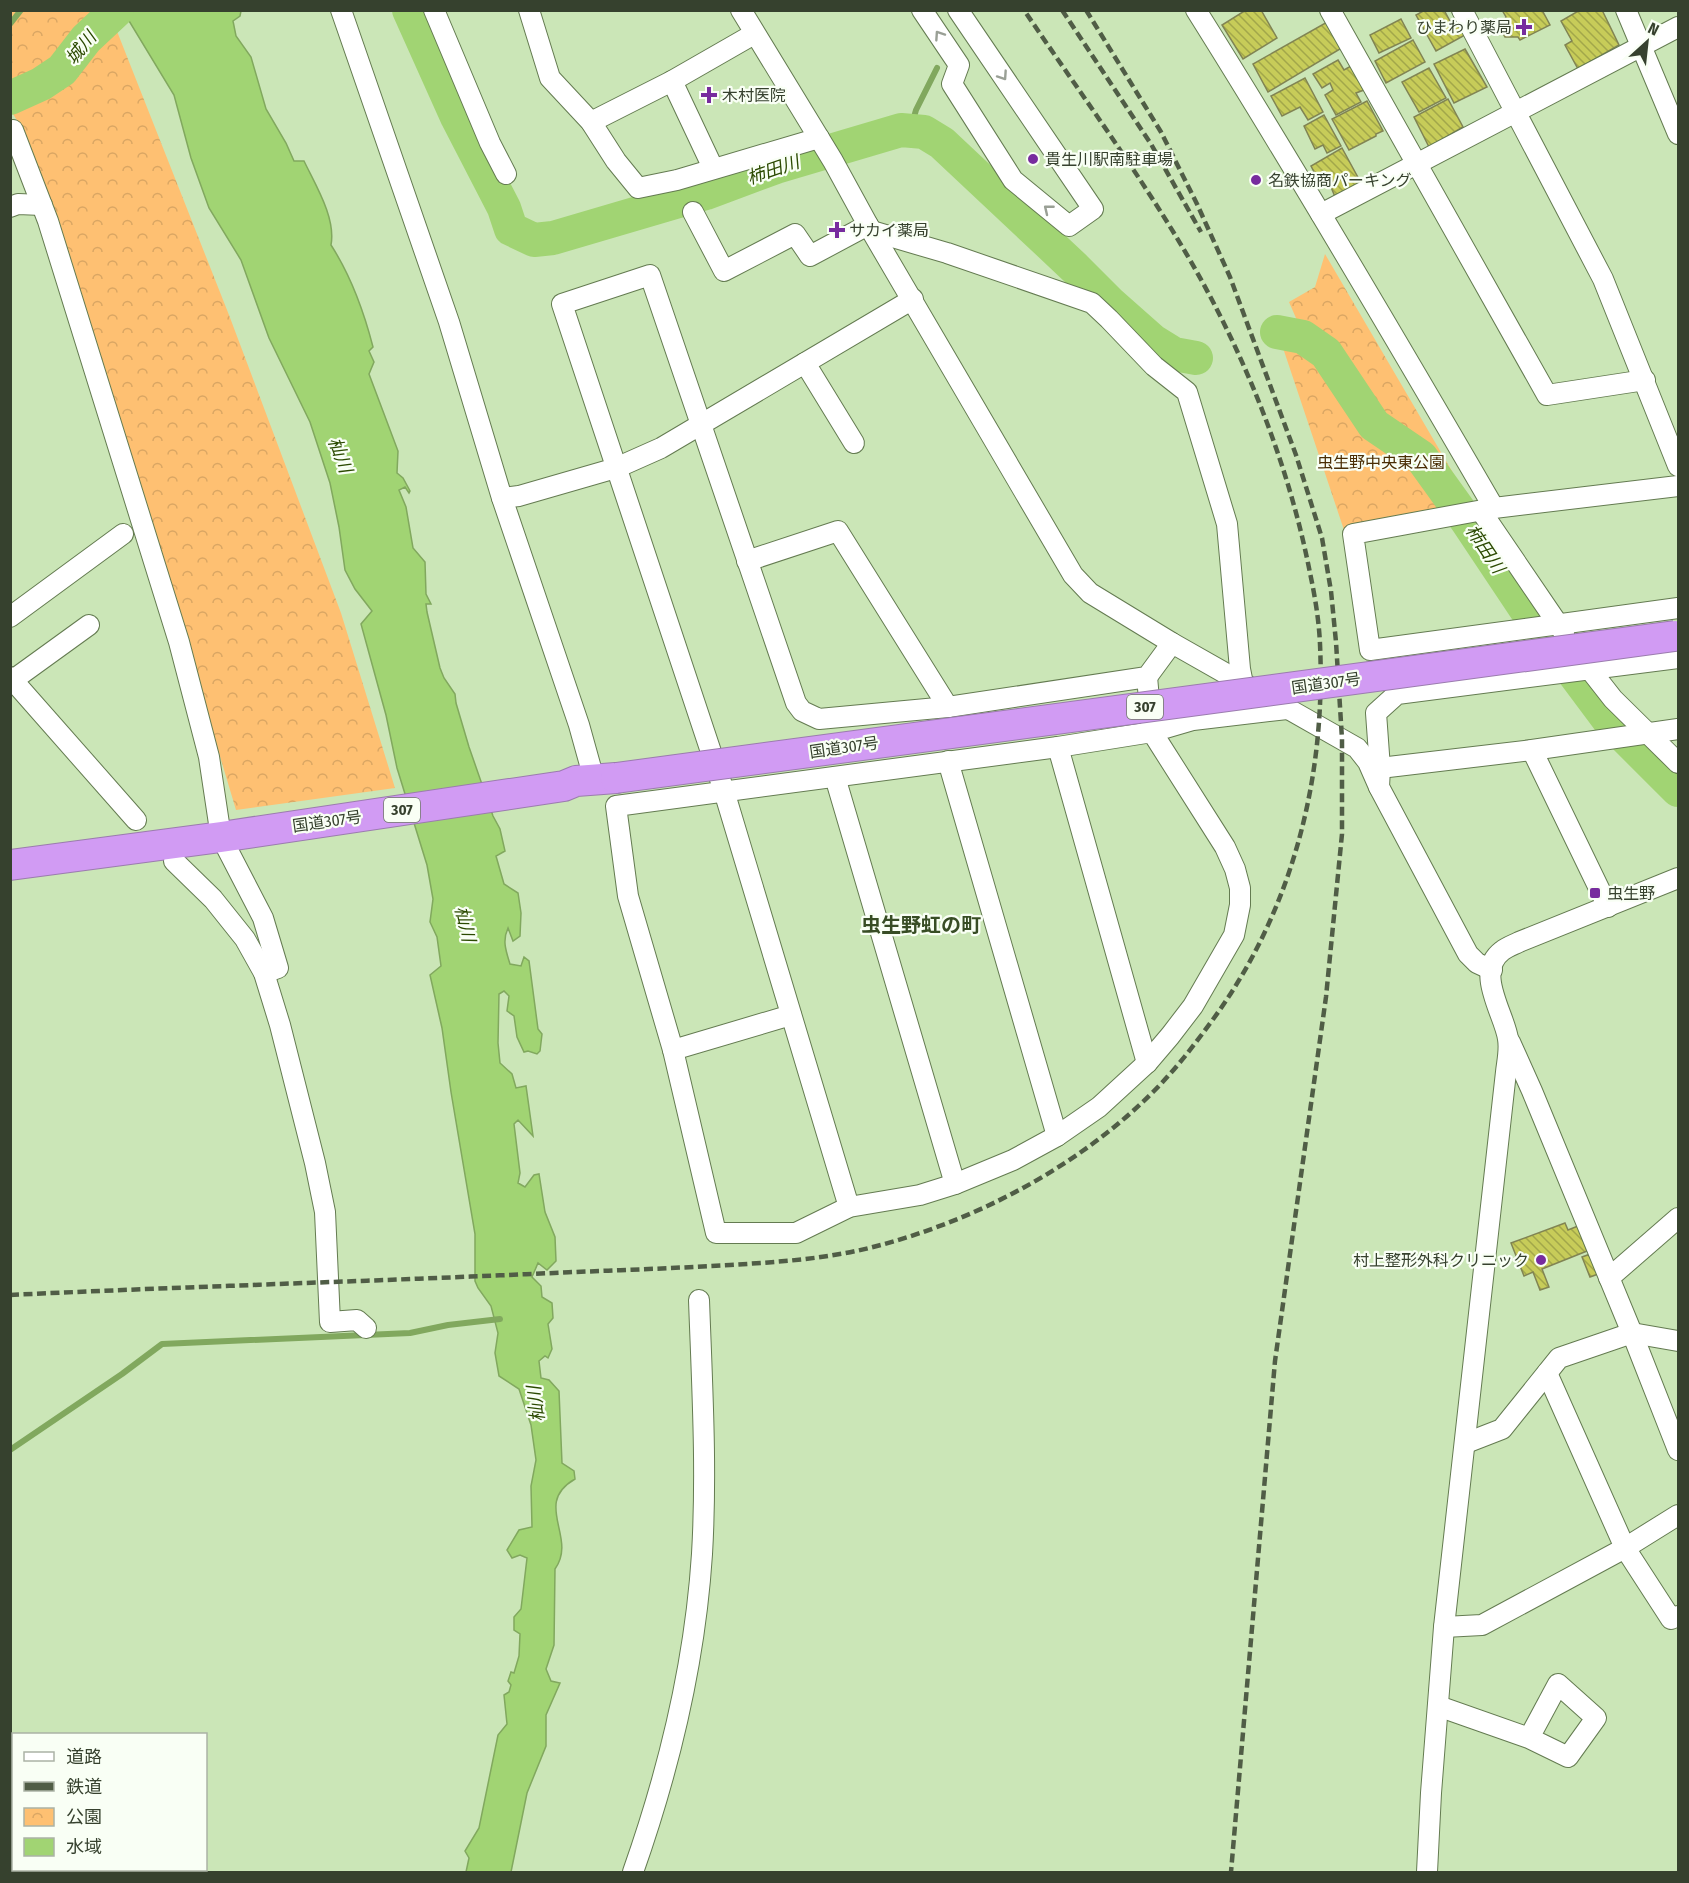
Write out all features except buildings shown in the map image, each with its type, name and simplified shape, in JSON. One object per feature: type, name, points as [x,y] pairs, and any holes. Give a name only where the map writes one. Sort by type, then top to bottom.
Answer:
[{"type":"highway","name":"国道307号","points":[[10,866],[564,786],[576,782],[1678,634]]},
{"type":"street","points":[[341,10],[449,322],[502,498],[579,725],[605,778]]},
{"type":"street","points":[[434,10],[490,143],[506,174]]},
{"type":"street","points":[[529,10],[550,78],[591,122],[616,161],[638,188],[677,180],[713,168],[826,149]]},
{"type":"street","points":[[741,10],[826,149],[1073,575],[1090,593],[1172,644],[1357,748],[1379,778],[1468,954],[1477,963],[1492,970]]},
{"type":"street","points":[[922,10],[959,65]]},
{"type":"street","points":[[958,10],[984,48],[1093,209],[1069,226],[1012,180],[952,84],[959,65],[984,48]]},
{"type":"street","points":[[1196,10],[1321,214],[1484,510],[1587,670],[1644,734],[1678,763]]},
{"type":"street","points":[[1330,10],[1547,395],[1645,380]]},
{"type":"street","points":[[1462,10],[1604,279],[1678,466]]},
{"type":"street","points":[[1626,10],[1678,134]]},
{"type":"street","points":[[1321,214],[1642,48],[1678,27]]},
{"type":"street","points":[[591,122],[672,81],[754,34]]},
{"type":"street","points":[[672,81],[713,168]]},
{"type":"street","points":[[13,130],[42,205],[85,335],[179,642],[231,835],[278,968],[264,973]]},
{"type":"street","points":[[10,207],[18,204],[42,205]]},
{"type":"street","points":[[693,212],[724,272],[795,234],[810,256],[870,228],[1092,303],[1154,366],[1187,392],[1227,524],[1243,684]]},
{"type":"street","points":[[849,1207],[724,791],[562,304],[650,275],[796,702],[802,711],[819,719],[948,707],[1147,676]]},
{"type":"street","points":[[502,498],[616,468],[661,448],[913,299]]},
{"type":"street","points":[[806,363],[854,442]]},
{"type":"street","points":[[1678,486],[1450,515],[1353,534],[1370,650],[1557,624],[1678,634]]},
{"type":"street","points":[[747,561],[838,531],[948,707]]},
{"type":"street","points":[[10,617],[123,534]]},
{"type":"street","points":[[89,625],[12,679],[136,820]]},
{"type":"street","points":[[1379,778],[1376,714],[1397,694],[1587,670],[1678,634]]},
{"type":"street","points":[[1172,644],[1147,676],[1152,732],[1225,847],[1235,869],[1240,888],[1240,904],[1234,935],[1193,1006],[1147,1063],[1099,1107],[1013,1161],[920,1195],[849,1207],[796,1233],[716,1233],[673,1050],[628,896],[616,806],[1058,747],[1152,732],[1192,720],[1287,709]]},
{"type":"street","points":[[1379,778],[1532,750],[1678,729]]},
{"type":"street","points":[[1058,747],[1147,1063]]},
{"type":"street","points":[[1532,750],[1608,907]]},
{"type":"street","points":[[948,761],[1056,1136]]},
{"type":"street","points":[[835,777],[955,1184]]},
{"type":"street","points":[[174,861],[213,899],[245,939],[264,973],[280,1025],[325,1212],[330,1322],[357,1320],[366,1328]]},
{"type":"street","points":[[1678,878],[1518,942],[1496,957],[1490,980],[1508,1039],[1532,1091],[1678,1450]]},
{"type":"street","points":[[673,1050],[791,1015]]},
{"type":"street","points":[[1427,1872],[1444,1626],[1501,1127],[1508,1039]]},
{"type":"street","points":[[1608,1278],[1678,1218]]},
{"type":"street","points":[[633,1872],[669,1755],[684,1691],[699,1590],[702,1554],[704,1437],[699,1299]]},
{"type":"street","points":[[1466,1443],[1502,1429],[1558,1358],[1632,1333],[1678,1341]]},
{"type":"street","points":[[1547,1372],[1625,1548],[1671,1619],[1678,1616]]},
{"type":"street","points":[[1444,1626],[1482,1624],[1625,1548],[1678,1515]]},
{"type":"street","points":[[1438,1706],[1529,1738]]},
{"type":"green space","points":[[10,11],[109,11],[229,315],[341,613],[395,788],[236,810],[134,468],[20,125],[11,111]]},
{"type":"green space","name":"虫生野中央東公園","points":[[1325,254],[1470,502],[1344,530],[1282,345],[1299,325],[1289,302],[1315,287]]},
{"type":"water","name":"杣川","points":[[123,11],[241,11],[240,16],[233,21],[236,36],[251,57],[266,109],[294,161],[304,161],[319,191],[331,224],[331,245],[351,282],[365,321],[373,347],[369,351],[374,362],[369,374],[398,451],[397,473],[403,478],[410,491],[409,493],[405,487],[399,490],[406,507],[413,548],[425,562],[426,594],[431,604],[426,604],[427,612],[440,668],[455,694],[469,747],[493,816],[500,829],[505,851],[496,856],[504,884],[518,893],[521,913],[520,936],[513,941],[508,928],[505,946],[510,964],[521,966],[524,957],[529,961],[538,1029],[542,1034],[540,1051],[537,1054],[524,1052],[517,1037],[514,1016],[507,1011],[509,996],[504,991],[499,994],[498,1043],[500,1063],[512,1074],[516,1088],[526,1086],[533,1136],[518,1120],[514,1124],[520,1173],[518,1183],[525,1187],[534,1175],[539,1174],[545,1212],[555,1237],[556,1261],[547,1270],[538,1263],[532,1277],[541,1286],[542,1297],[552,1303],[553,1318],[548,1324],[552,1349],[548,1358],[545,1356],[539,1361],[541,1378],[549,1380],[559,1391],[562,1463],[574,1471],[575,1479],[563,1489],[557,1499],[556,1510],[562,1545],[561,1557],[555,1569],[554,1645],[546,1669],[551,1681],[560,1683],[546,1715],[546,1746],[527,1793],[511,1872],[466,1872],[469,1858],[465,1851],[479,1828],[498,1735],[507,1724],[504,1695],[509,1692],[511,1685],[508,1681],[511,1672],[514,1673],[519,1656],[520,1634],[514,1630],[514,1617],[521,1609],[527,1558],[520,1555],[512,1558],[507,1550],[519,1530],[532,1527],[531,1486],[536,1460],[531,1425],[519,1389],[499,1376],[495,1353],[498,1333],[491,1306],[475,1281],[475,1234],[442,1028],[430,975],[441,966],[437,937],[430,922],[433,899],[427,865],[397,768],[386,715],[361,624],[372,611],[355,589],[345,570],[330,483],[310,422],[269,338],[241,260],[209,208],[191,158],[174,95]]},
{"type":"waterway","points":[[10,24],[21,10]]},
{"type":"waterway","name":"城川","points":[[10,98],[41,84],[62,70],[86,39],[117,10]]},
{"type":"waterway","name":"柿田川","points":[[409,10],[457,117],[504,208],[511,229],[534,240],[553,238],[706,193],[776,167],[901,130],[924,132],[942,143],[1153,341],[1174,354],[1196,358]]},
{"type":"waterway","points":[[910,131],[916,110],[937,68]]},
{"type":"waterway","name":"柿田川","points":[[1277,332],[1303,337],[1326,353],[1374,425],[1421,457],[1525,608],[1611,723],[1678,790]]},
{"type":"waterway","points":[[10,1450],[162,1344],[410,1333],[448,1325],[500,1319]]},
{"type":"railway","points":[[10,1295],[711,1266],[766,1263],[855,1251],[911,1236],[949,1222],[1023,1188],[1058,1167],[1124,1119],[1153,1092],[1192,1047],[1241,976],[1265,932],[1284,887],[1299,840],[1310,792],[1317,743],[1320,644],[1315,600],[1290,492],[1263,412],[1229,334],[1190,260],[1151,196],[1024,10]]},
{"type":"railway","points":[[1062,10],[1151,144],[1201,232]]},
{"type":"railway","points":[[1086,10],[1161,132],[1230,277],[1296,455],[1322,538],[1331,591],[1336,642],[1342,739],[1342,834],[1326,997],[1275,1361],[1231,1872]]},
{"type":"place","name":"ひまわり薬局","points":[[1524,27]]},
{"type":"place","name":"木村医院","points":[[709,95]]},
{"type":"place","name":"貴生川駅南駐車場","points":[[1033,159]]},
{"type":"place","name":"名鉄協商パーキング","points":[[1256,180]]},
{"type":"place","name":"サカイ薬局","points":[[837,230]]},
{"type":"place","name":"虫生野","points":[[1595,893]]},
{"type":"place","name":"村上整形外科クリニック","points":[[1541,1260]]},
{"type":"district","name":"虫生野虹の町","points":[[921,925]]}]
